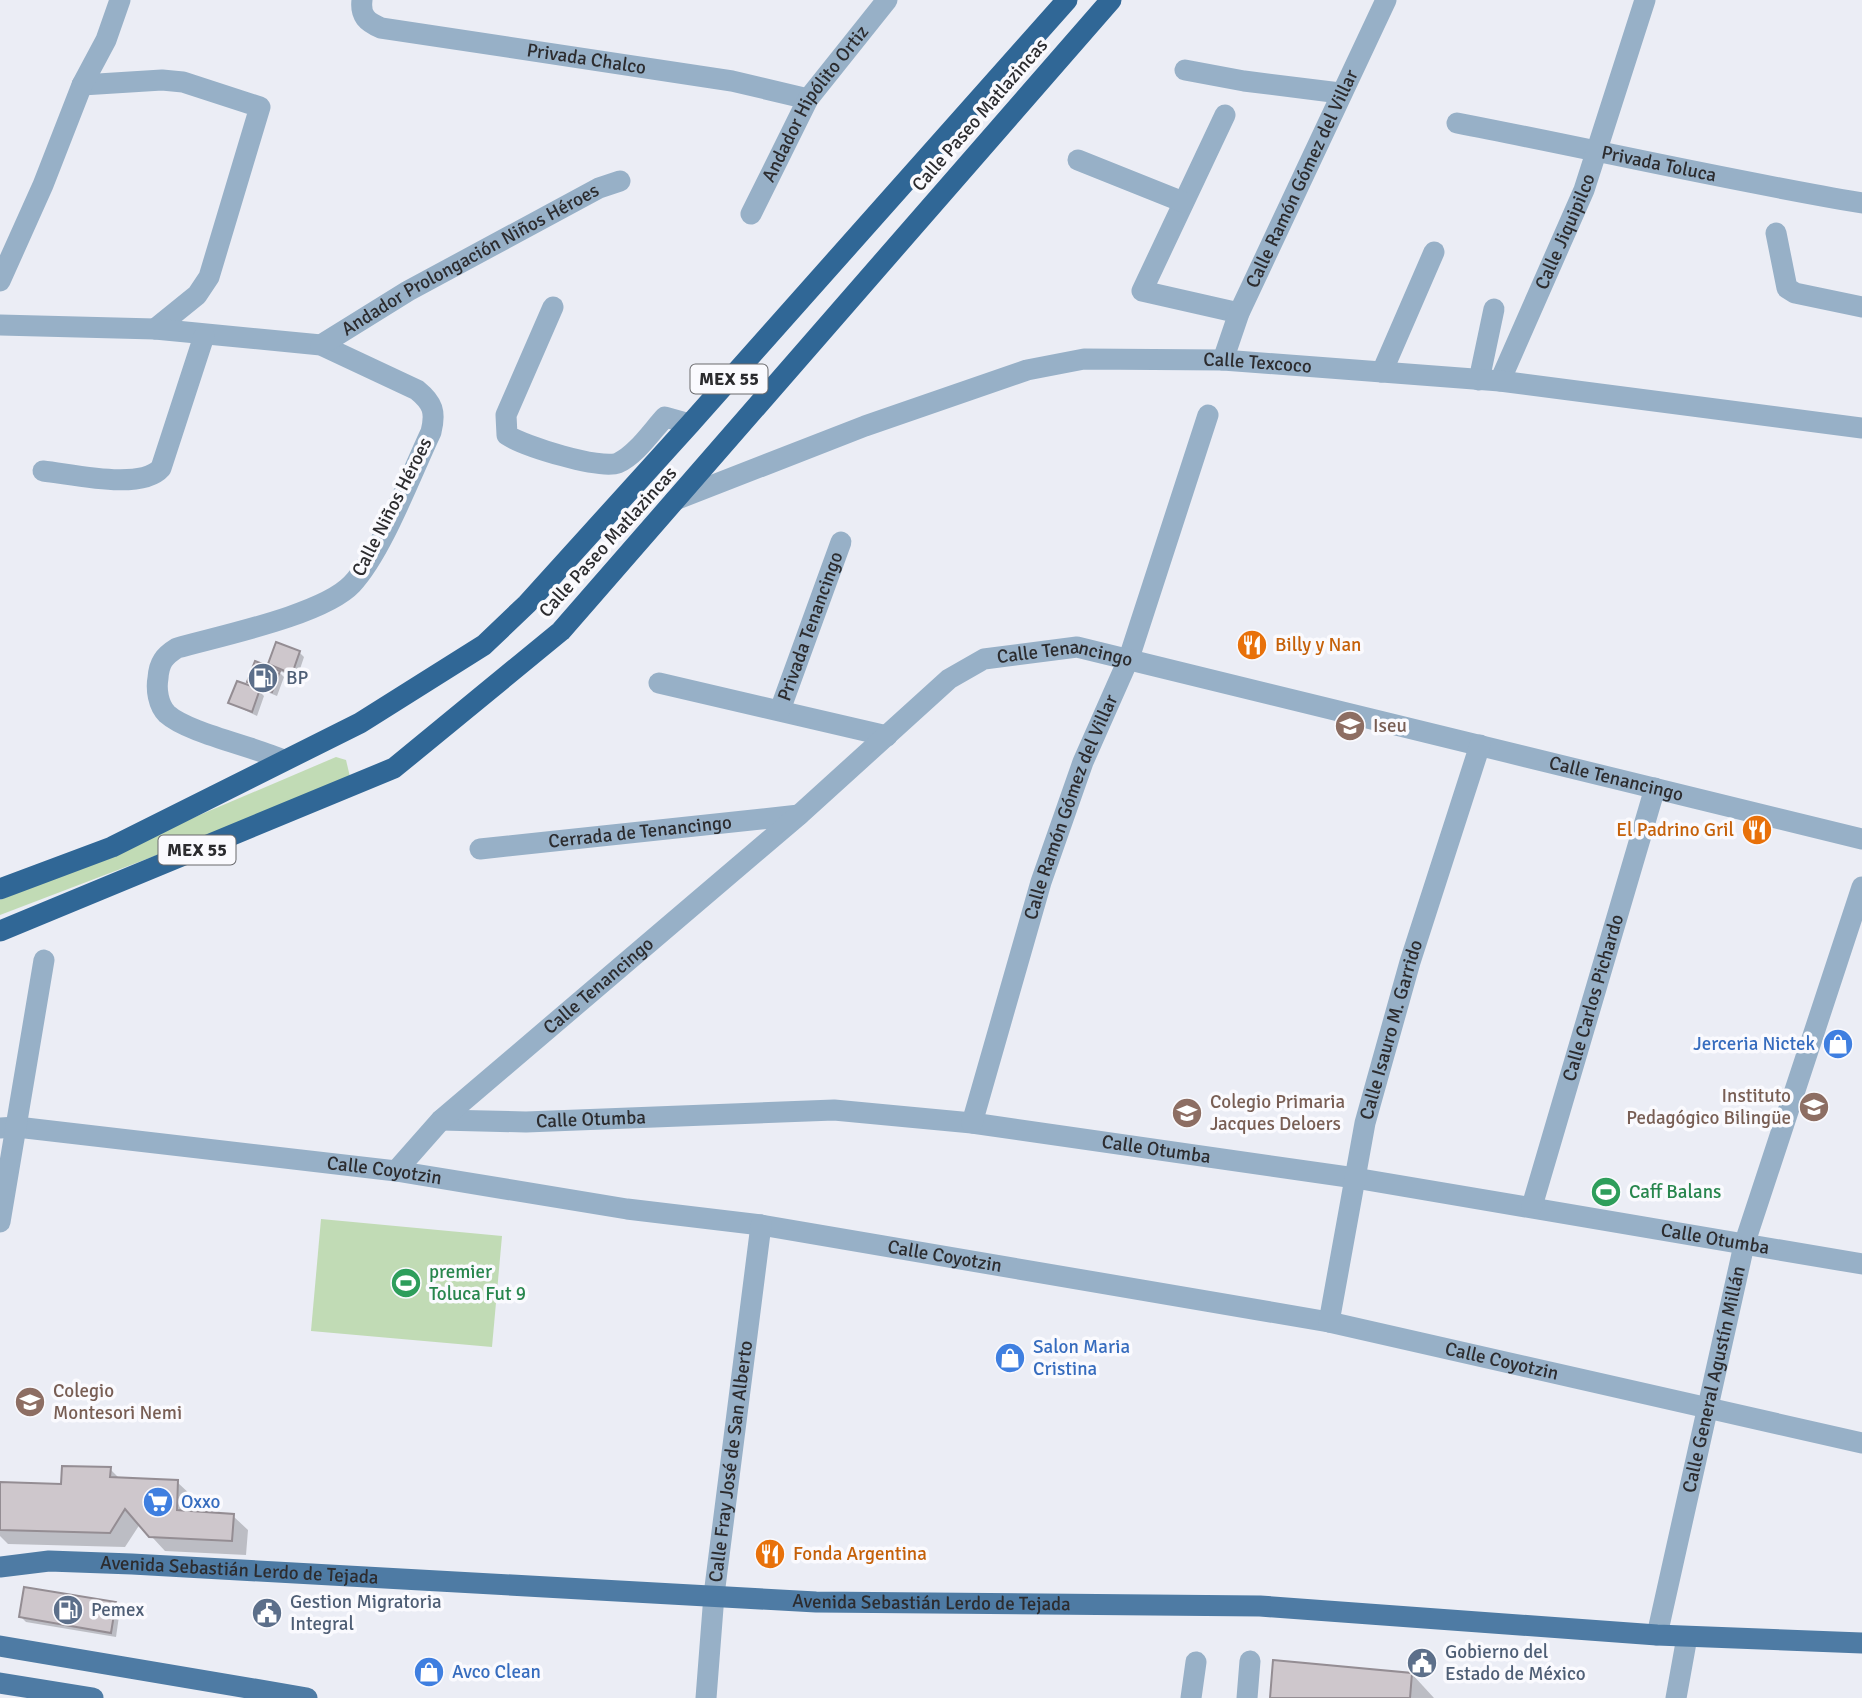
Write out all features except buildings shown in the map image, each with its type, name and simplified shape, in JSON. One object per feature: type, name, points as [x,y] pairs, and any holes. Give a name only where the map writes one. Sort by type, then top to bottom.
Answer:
[{"type":"highway","name":"Calle Paseo Matlazincas","points":[[0,889],[112,847],[360,723],[484,645],[527,604],[690,424],[1067,0]]},
{"type":"highway","name":"Calle Paseo Matlazincas","points":[[0,931],[394,768],[561,631],[1111,0]]},
{"type":"main road","name":"Avenida Sebastián Lerdo de Tejada","points":[[0,1567],[50,1561],[132,1564],[816,1602],[1260,1606],[1687,1637],[1862,1643]]},
{"type":"main road","points":[[0,1646],[307,1698]]},
{"type":"main road","points":[[2,1684],[93,1698]]},
{"type":"street","points":[[0,281],[43,185],[82,85],[106,40],[120,0]]},
{"type":"street","name":"Andador Hipólito Ortiz","points":[[751,214],[808,99],[887,0]]},
{"type":"street","name":"Calle Ramón Gómez del Villar","points":[[1223,360],[1239,313],[1385,0]]},
{"type":"street","name":"Calle Jiquipilco","points":[[1490,381],[1599,150],[1645,0]]},
{"type":"street","name":"Privada Chalco","points":[[364,10],[381,28],[732,81],[808,99]]},
{"type":"street","points":[[1185,70],[1244,81],[1340,93]]},
{"type":"street","points":[[82,85],[162,80],[183,82],[260,107],[209,277],[197,295],[155,329]]},
{"type":"street","points":[[1225,115],[1142,291],[1239,313]]},
{"type":"street","name":"Privada Toluca","points":[[1457,123],[1599,150],[1747,183],[1862,203]]},
{"type":"street","points":[[1078,160],[1183,202]]},
{"type":"street","name":"Andador Prolongación Niños Héroes","points":[[321,345],[408,291],[599,188],[620,181]]},
{"type":"street","points":[[1776,233],[1787,288],[1795,293],[1862,307]]},
{"type":"street","points":[[1382,372],[1434,252]]},
{"type":"street","points":[[553,307],[506,415],[507,435],[524,444],[608,465],[626,457],[665,417],[690,424]]},
{"type":"street","points":[[1490,381],[1494,309]]},
{"type":"street","name":"Calle Niños Héroes","points":[[0,326],[155,329],[204,336],[321,345],[417,390],[430,401],[435,416],[425,444],[368,563],[351,586],[338,596],[299,613],[177,648],[166,654],[159,665],[157,685],[166,713],[182,723],[283,760]]},
{"type":"street","points":[[43,471],[136,481],[156,474],[162,468],[204,336]]},
{"type":"street","name":"Calle Texcoco","points":[[675,500],[865,426],[1037,368],[1084,359],[1223,360],[1490,381],[1862,428]]},
{"type":"street","name":"Calle Ramón Gómez del Villar","points":[[972,1123],[1041,882],[1083,762],[1129,658],[1208,415]]},
{"type":"street","name":"Privada Tenancingo","points":[[780,710],[841,542]]},
{"type":"street","name":"Calle Tenancingo","points":[[396,1171],[441,1120],[799,815],[950,680],[984,659],[1077,647],[1862,839]]},
{"type":"street","name":"Privada Tenancingo","points":[[659,683],[887,736]]},
{"type":"street","name":"Calle Isauro M. Garrido","points":[[1329,1322],[1365,1123],[1410,962],[1480,745]]},
{"type":"street","name":"Calle Carlos Pichardo","points":[[1532,1206],[1655,788]]},
{"type":"street","name":"Cerrada de Tenancingo","points":[[480,849],[799,815]]},
{"type":"street","name":"Calle General Agustín Millán","points":[[1657,1635],[1744,1245],[1862,887]]},
{"type":"street","points":[[0,1219],[8,1128],[44,960]]},
{"type":"street","name":"Calle Otumba","points":[[441,1120],[526,1122],[834,1110],[972,1123],[1532,1206],[1862,1264]]},
{"type":"street","name":"Calle Coyotzin","points":[[8,1128],[396,1171],[627,1209],[761,1225],[1329,1322],[1862,1443]]},
{"type":"street","name":"Calle Fray José de San Alberto","points":[[706,1698],[714,1595],[761,1225]]},
{"type":"street","points":[[1676,1698],[1687,1637]]},
{"type":"street","points":[[1247,1698],[1250,1661]]},
{"type":"street","points":[[1191,1698],[1196,1662]]},
{"type":"green space","points":[[336,757],[346,760],[351,781],[0,915],[0,900]]},
{"type":"green space","name":"premier Toluca Fut 9","points":[[321,1219],[502,1236],[492,1347],[311,1331]]},
{"type":"place","name":"Billy y Nan","points":[[1252,645]]},
{"type":"place","name":"BP","points":[[263,678]]},
{"type":"place","name":"Iseu","points":[[1350,726]]},
{"type":"place","name":"El Padrino Gril","points":[[1757,830]]},
{"type":"place","name":"Jerceria Nictek","points":[[1838,1044]]},
{"type":"place","name":"Instituto Pedagógico Bilingüe","points":[[1814,1107]]},
{"type":"place","name":"Colegio Primaria Jacques Deloers","points":[[1187,1113]]},
{"type":"place","name":"Caff Balans","points":[[1606,1192]]},
{"type":"place","name":"premier Toluca Fut 9","points":[[406,1283]]},
{"type":"place","name":"Salon Maria Cristina","points":[[1010,1358]]},
{"type":"place","name":"Colegio Montesori Nemi","points":[[30,1402]]},
{"type":"place","name":"Oxxo","points":[[158,1502]]},
{"type":"place","name":"Fonda Argentina","points":[[770,1554]]},
{"type":"place","name":"Pemex","points":[[68,1610]]},
{"type":"place","name":"Gestion Migratoria Integral","points":[[267,1613]]},
{"type":"place","name":"Gobierno del Estado de México","points":[[1422,1663]]},
{"type":"place","name":"Avco Clean","points":[[429,1672]]}]
